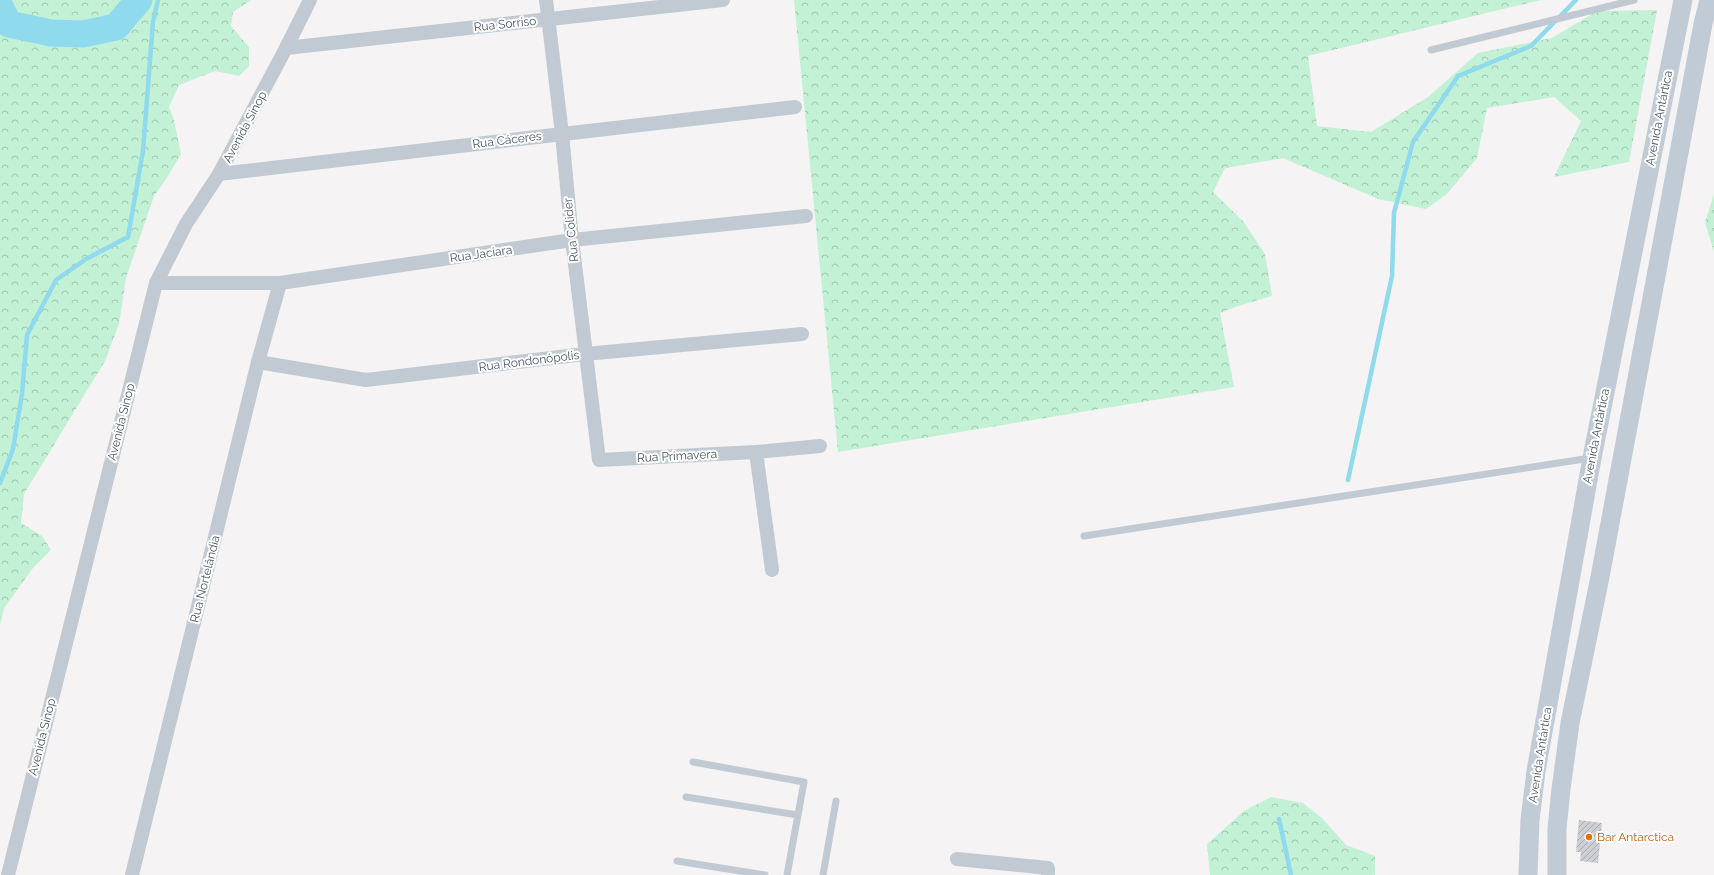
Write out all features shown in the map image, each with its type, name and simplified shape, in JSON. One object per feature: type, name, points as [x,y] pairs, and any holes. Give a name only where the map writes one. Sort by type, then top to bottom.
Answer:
[{"type":"main road","name":"Avenida Antártica","points":[[1528,875],[1530,820],[1534,782],[1592,458],[1683,0]]},
{"type":"main road","name":"Avenida Antártica","points":[[1558,875],[1557,829],[1561,785],[1570,723],[1600,577],[1703,24],[1709,0]]},
{"type":"main road","points":[[1534,782],[1540,791],[1546,809],[1551,858],[1558,875]]},
{"type":"street","name":"Avenida Sinop","points":[[8,875],[156,282],[186,224],[219,174],[310,0]]},
{"type":"street","name":"Rua Colider","points":[[546,0],[562,134],[585,354],[599,460]]},
{"type":"street","name":"Rua Sorriso","points":[[286,48],[723,0]]},
{"type":"street","name":"Rua Cáceres","points":[[219,174],[795,107]]},
{"type":"street","name":"Rua Jaciara","points":[[156,282],[280,283],[572,240],[806,216]]},
{"type":"street","name":"Rua Nortelândia","points":[[132,875],[258,362],[280,283]]},
{"type":"street","name":"Rua Rondonópolis","points":[[258,362],[366,380],[585,354],[802,334]]},
{"type":"street","name":"Rua Primavera","points":[[599,460],[756,452],[820,446]]},
{"type":"street","points":[[756,452],[772,570]]},
{"type":"street","points":[[957,859],[1048,868],[1048,875]]},
{"type":"lane","points":[[1431,50],[1634,0]]},
{"type":"lane","points":[[1084,536],[1592,458]]},
{"type":"lane","points":[[693,762],[804,782],[787,875]]},
{"type":"lane","points":[[686,797],[798,815]]},
{"type":"lane","points":[[823,875],[836,801]]},
{"type":"lane","points":[[678,861],[765,875]]},
{"type":"green space","points":[[0,0],[251,0],[233,12],[231,26],[249,47],[249,66],[239,76],[215,71],[179,85],[169,107],[174,120],[181,154],[154,196],[126,278],[119,324],[105,361],[24,494],[21,523],[42,536],[51,550],[33,568],[4,608],[0,625]]},
{"type":"green space","points":[[794,0],[1541,0],[1308,56],[1317,126],[1371,132],[1428,97],[1478,53],[1552,38],[1597,11],[1657,10],[1629,162],[1554,177],[1581,121],[1554,97],[1487,108],[1477,158],[1447,194],[1426,209],[1378,199],[1283,158],[1225,168],[1213,192],[1243,221],[1265,254],[1272,296],[1220,313],[1234,387],[838,452]]},
{"type":"green space","points":[[1714,194],[1714,252],[1705,222]]},
{"type":"green space","points":[[1271,797],[1303,803],[1322,818],[1346,845],[1375,856],[1375,875],[1210,875],[1207,844],[1244,811]]},
{"type":"building","name":"Bar Antarctica","points":[[1579,820],[1602,823],[1598,863],[1580,861],[1581,852],[1576,852]]},
{"type":"waterway","points":[[0,7],[9,24],[51,33],[83,34],[116,27],[139,0]]},
{"type":"waterway","points":[[0,483],[13,449],[22,394],[27,335],[56,280],[86,259],[128,237],[143,151],[153,22],[158,0]]},
{"type":"waterway","points":[[1348,480],[1392,276],[1394,213],[1413,142],[1458,76],[1531,46],[1576,0]]},
{"type":"waterway","points":[[1279,819],[1291,875]]},
{"type":"place","name":"Bar Antarctica","points":[[1589,837]]}]
